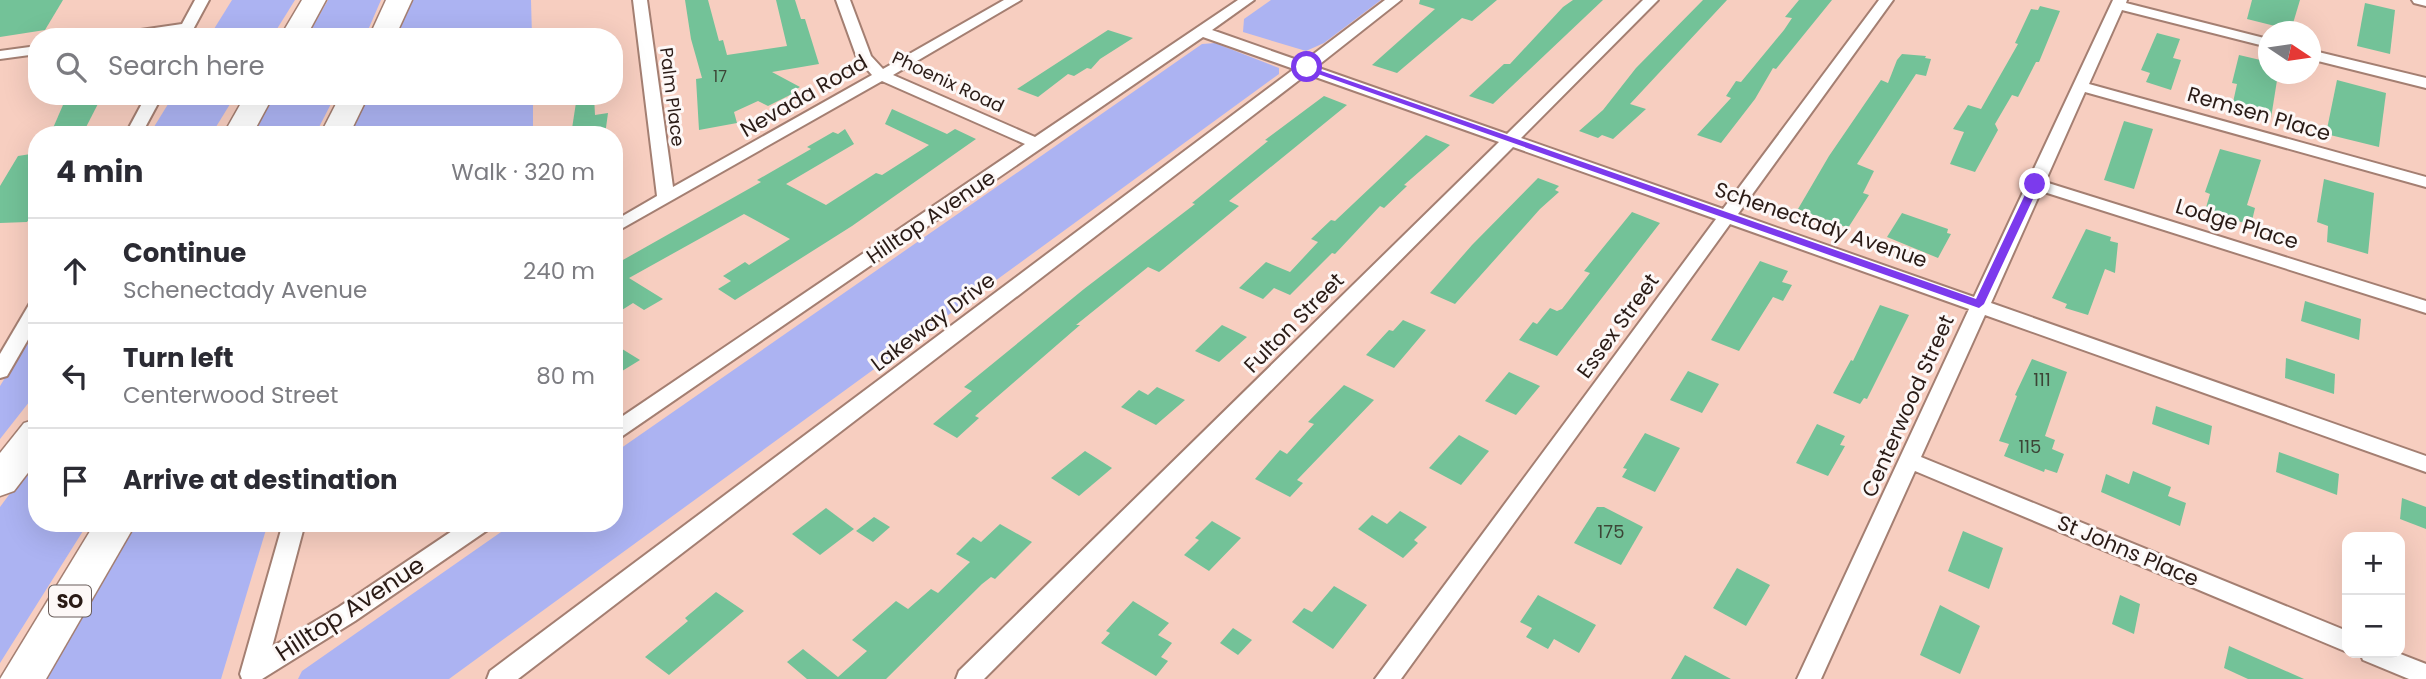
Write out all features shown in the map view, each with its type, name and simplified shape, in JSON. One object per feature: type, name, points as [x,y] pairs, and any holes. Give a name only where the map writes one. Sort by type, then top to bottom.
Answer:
[{"type":"highway","points":[[298,28],[314,0]]},
{"type":"highway","points":[[386,28],[399,0]]},
{"type":"highway","points":[[242,126],[254,105]]},
{"type":"highway","points":[[339,126],[349,105]]},
{"type":"highway","points":[[0,481],[28,445]]},
{"type":"highway","name":"SO","points":[[22,679],[111,532]]},
{"type":"street","points":[[187,28],[202,0]]},
{"type":"street","name":"Palm Place","points":[[640,0],[666,199]]},
{"type":"street","name":"Phoenix Road","points":[[843,0],[864,58],[882,75],[1038,144]]},
{"type":"street","name":"Nevada Road","points":[[623,223],[1014,0]]},
{"type":"street","name":"Hilltop Avenue","points":[[623,426],[1247,0]]},
{"type":"street","name":"Lakeway Drive","points":[[499,679],[1394,0]]},
{"type":"street","name":"Fulton Street","points":[[968,679],[1651,0]]},
{"type":"street","name":"Essex Street","points":[[1388,679],[1885,0]]},
{"type":"street","points":[[2419,0],[2426,2]]},
{"type":"street","points":[[2119,2],[2258,40]]},
{"type":"street","name":"Centerwood Street","points":[[1809,679],[2119,2]]},
{"type":"street","name":"Schenectady Avenue","points":[[1201,31],[2426,464]]},
{"type":"street","points":[[0,55],[28,51]]},
{"type":"street","points":[[2321,57],[2426,83]]},
{"type":"street","name":"Remsen Place","points":[[2081,86],[2426,182]]},
{"type":"street","points":[[138,126],[149,105]]},
{"type":"street","name":"Lodge Place","points":[[2035,184],[2426,307]]},
{"type":"street","points":[[0,371],[28,323]]},
{"type":"street","name":"St Johns Place","points":[[1909,460],[2342,640]]},
{"type":"street","points":[[252,674],[291,532]]},
{"type":"street","name":"Hilltop Avenue","points":[[252,674],[347,614],[468,532]]},
{"type":"street","points":[[2384,658],[2426,675]]},
{"type":"shaded area","points":[[232,0],[295,0],[278,28],[215,28]]},
{"type":"shaded area","points":[[328,0],[381,0],[369,28],[312,28]]},
{"type":"shaded area","points":[[409,0],[531,0],[532,28],[397,28]]},
{"type":"shaded area","points":[[1271,0],[1381,0],[1324,43],[1306,51],[1243,32],[1244,19]]},
{"type":"shaded area","points":[[1215,43],[1279,68],[1279,74],[449,679],[298,679],[302,671],[501,532],[623,532],[623,447],[1202,44]]},
{"type":"shaded area","points":[[167,105],[229,105],[217,126],[155,126]]},
{"type":"shaded area","points":[[269,105],[330,105],[320,126],[258,126]]},
{"type":"shaded area","points":[[360,105],[533,105],[533,126],[349,126]]},
{"type":"shaded area","points":[[28,340],[28,403],[0,439],[0,386]]},
{"type":"shaded area","points":[[28,469],[28,532],[82,532],[0,663],[0,507]]},
{"type":"shaded area","points":[[130,532],[265,532],[221,679],[42,679]]},
{"type":"building","points":[[0,0],[63,0],[46,28],[28,28],[28,33],[0,37]]},
{"type":"building","points":[[685,0],[708,0],[719,41],[723,40],[727,55],[787,46],[776,0],[795,0],[801,19],[805,19],[819,64],[772,72],[800,87],[793,91],[796,92],[768,106],[758,101],[734,112],[737,123],[699,130],[696,79],[702,78],[691,39]]},
{"type":"building","points":[[1420,0],[1497,0],[1472,21],[1462,18],[1397,73],[1372,65],[1435,9],[1419,4]]},
{"type":"building","points":[[1573,0],[1603,0],[1493,104],[1469,96],[1504,64],[1510,64],[1563,7]]},
{"type":"building","points":[[1703,0],[1727,0],[1630,104],[1646,109],[1613,139],[1602,135],[1598,138],[1579,131],[1603,110],[1636,68]]},
{"type":"building","points":[[1799,0],[1832,0],[1776,69],[1773,68],[1755,99],[1721,143],[1697,135],[1731,98],[1726,96],[1736,81],[1741,82],[1784,30],[1792,18],[1785,17]]},
{"type":"building","points":[[2252,0],[2300,0],[2294,21],[2258,22],[2247,19]]},
{"type":"building","points":[[2365,3],[2395,10],[2390,54],[2357,46]]},
{"type":"building","points":[[2040,6],[2060,11],[2039,62],[2036,62],[2018,97],[2012,95],[1995,124],[1998,130],[1975,172],[1950,164],[1964,132],[1953,129],[1968,105],[1981,109],[2018,44],[2015,43],[2031,9],[2038,10]]},
{"type":"building","points":[[1108,30],[1133,38],[1100,59],[1091,69],[1087,68],[1074,76],[1068,74],[1038,97],[1017,89]]},
{"type":"building","points":[[2157,33],[2180,39],[2173,58],[2181,60],[2171,90],[2146,82],[2150,73],[2141,70]]},
{"type":"building","points":[[1902,54],[1926,56],[1925,58],[1931,59],[1926,76],[1916,74],[1857,164],[1874,171],[1863,193],[1869,195],[1848,228],[1798,209],[1829,156],[1881,80],[1888,83]]},
{"type":"building","points":[[2239,55],[2258,59],[2258,84],[2276,84],[2271,118],[2232,107],[2237,84],[2232,83]]},
{"type":"building","points":[[2337,80],[2386,93],[2379,147],[2326,134]]},
{"type":"building","points":[[1324,96],[1347,105],[1229,201],[1239,206],[1159,272],[1148,267],[1076,325],[1080,325],[975,416],[979,418],[957,438],[933,424],[972,391],[964,387],[1084,289],[1195,204],[1192,203],[1268,141],[1265,140]]},
{"type":"building","points":[[63,105],[97,105],[87,126],[54,126]]},
{"type":"building","points":[[576,105],[594,105],[595,115],[608,113],[606,126],[572,126]]},
{"type":"building","points":[[892,109],[947,134],[955,129],[976,139],[852,226],[735,300],[718,289],[731,281],[723,276],[745,262],[749,265],[790,239],[744,214],[629,278],[663,299],[644,310],[633,303],[623,309],[623,260],[761,182],[757,180],[811,149],[807,147],[833,132],[838,134],[845,129],[854,144],[786,184],[826,205],[876,173],[882,175],[929,145],[885,124]]},
{"type":"building","points":[[2124,121],[2153,129],[2134,189],[2104,180]]},
{"type":"building","points":[[1426,135],[1450,145],[1404,185],[1407,186],[1384,208],[1380,206],[1335,254],[1332,253],[1290,295],[1274,288],[1263,299],[1239,288],[1266,262],[1290,272],[1318,242],[1311,239],[1331,220],[1335,221]]},
{"type":"building","points":[[2220,149],[2261,160],[2247,205],[2255,208],[2251,225],[2205,211],[2210,194],[2205,192]]},
{"type":"building","points":[[28,154],[28,221],[0,223],[0,186],[18,156]]},
{"type":"building","points":[[1538,178],[1559,186],[1555,190],[1559,192],[1540,209],[1455,304],[1430,293],[1472,245]]},
{"type":"building","points":[[2324,179],[2374,193],[2368,254],[2327,242],[2328,226],[2317,222]]},
{"type":"building","points":[[1632,212],[1660,223],[1557,356],[1519,340],[1533,322],[1537,324],[1550,308],[1557,311],[1562,309],[1590,273],[1584,271]]},
{"type":"building","points":[[1902,213],[1948,229],[1947,233],[1951,234],[1938,258],[1887,237]]},
{"type":"building","points":[[2086,229],[2111,237],[2110,241],[2118,243],[2115,273],[2105,269],[2088,315],[2065,308],[2067,304],[2052,298]]},
{"type":"building","points":[[1760,261],[1788,271],[1782,282],[1792,285],[1783,301],[1773,297],[1739,351],[1711,340]]},
{"type":"building","points":[[2305,301],[2361,319],[2359,340],[2301,321]]},
{"type":"building","points":[[1880,305],[1909,315],[1867,399],[1864,398],[1860,404],[1833,393],[1851,360],[1853,361]]},
{"type":"building","points":[[1403,320],[1426,330],[1394,368],[1366,355],[1389,330],[1393,331]]},
{"type":"building","points":[[1222,325],[1247,337],[1219,362],[1195,351]]},
{"type":"building","points":[[623,350],[640,360],[623,370]]},
{"type":"building","points":[[2286,358],[2335,374],[2334,394],[2285,378]]},
{"type":"building","points":[[2032,359],[2067,372],[2045,436],[2055,440],[2052,449],[2064,454],[2057,473],[2045,469],[2044,472],[2004,456],[2009,444],[1999,441],[2017,396],[2015,395]]},
{"type":"building","points":[[1688,371],[1719,384],[1702,413],[1670,400]]},
{"type":"building","points":[[1509,372],[1540,386],[1516,415],[1485,401]]},
{"type":"building","points":[[1344,385],[1374,400],[1297,480],[1303,483],[1290,497],[1255,479],[1280,450],[1287,454],[1314,424],[1308,422]]},
{"type":"building","points":[[1157,387],[1185,400],[1156,425],[1121,407],[1139,390],[1148,395]]},
{"type":"building","points":[[2156,406],[2212,426],[2209,445],[2152,424]]},
{"type":"building","points":[[1817,424],[1845,436],[1840,445],[1845,446],[1828,476],[1796,463]]},
{"type":"building","points":[[1645,433],[1680,448],[1655,492],[1622,477],[1627,469],[1623,468]]},
{"type":"building","points":[[1459,435],[1489,451],[1461,485],[1429,468]]},
{"type":"building","points":[[1085,451],[1112,468],[1079,496],[1051,478]]},
{"type":"building","points":[[2279,452],[2339,474],[2337,495],[2276,472]]},
{"type":"building","points":[[2133,471],[2171,487],[2168,496],[2186,503],[2180,526],[2101,492],[2106,474],[2129,484]]},
{"type":"building","points":[[2402,498],[2426,507],[2426,529],[2400,519]]},
{"type":"building","points":[[1597,507],[1604,507],[1643,527],[1621,565],[1574,543]]},
{"type":"building","points":[[826,508],[854,529],[820,555],[792,534]]},
{"type":"building","points":[[1400,511],[1427,527],[1414,540],[1418,543],[1403,558],[1358,529],[1372,515],[1387,524]]},
{"type":"building","points":[[874,517],[890,527],[873,542],[856,531]]},
{"type":"building","points":[[1212,521],[1241,538],[1209,571],[1184,555],[1199,540],[1195,538]]},
{"type":"building","points":[[1000,524],[1032,542],[995,579],[991,577],[982,584],[886,679],[807,679],[787,662],[803,649],[838,677],[867,651],[852,640],[896,601],[908,609],[931,589],[938,593],[970,562],[956,554],[973,537],[981,542]]},
{"type":"building","points":[[1963,531],[2003,548],[1989,589],[1948,571]]},
{"type":"building","points":[[1737,568],[1770,585],[1746,626],[1713,608]]},
{"type":"building","points":[[1334,586],[1367,605],[1333,649],[1292,622],[1304,608],[1312,612]]},
{"type":"building","points":[[716,592],[744,611],[669,675],[645,657],[688,621],[685,618]]},
{"type":"building","points":[[1538,595],[1596,625],[1579,653],[1554,639],[1548,649],[1526,637],[1532,628],[1520,622]]},
{"type":"building","points":[[2120,595],[2140,604],[2134,634],[2112,624]]},
{"type":"building","points":[[1133,601],[1169,623],[1158,635],[1172,643],[1161,657],[1168,661],[1156,676],[1101,643],[1110,633],[1106,631]]},
{"type":"building","points":[[1940,605],[1980,626],[1960,674],[1920,655]]},
{"type":"building","points":[[1233,628],[1252,640],[1238,655],[1220,643]]},
{"type":"building","points":[[2229,646],[2304,679],[2248,679],[2224,668]]},
{"type":"building","points":[[1685,655],[1731,679],[1671,679]]},
{"type":"route","points":[[1307,67],[1979,304],[2035,184]]}]
